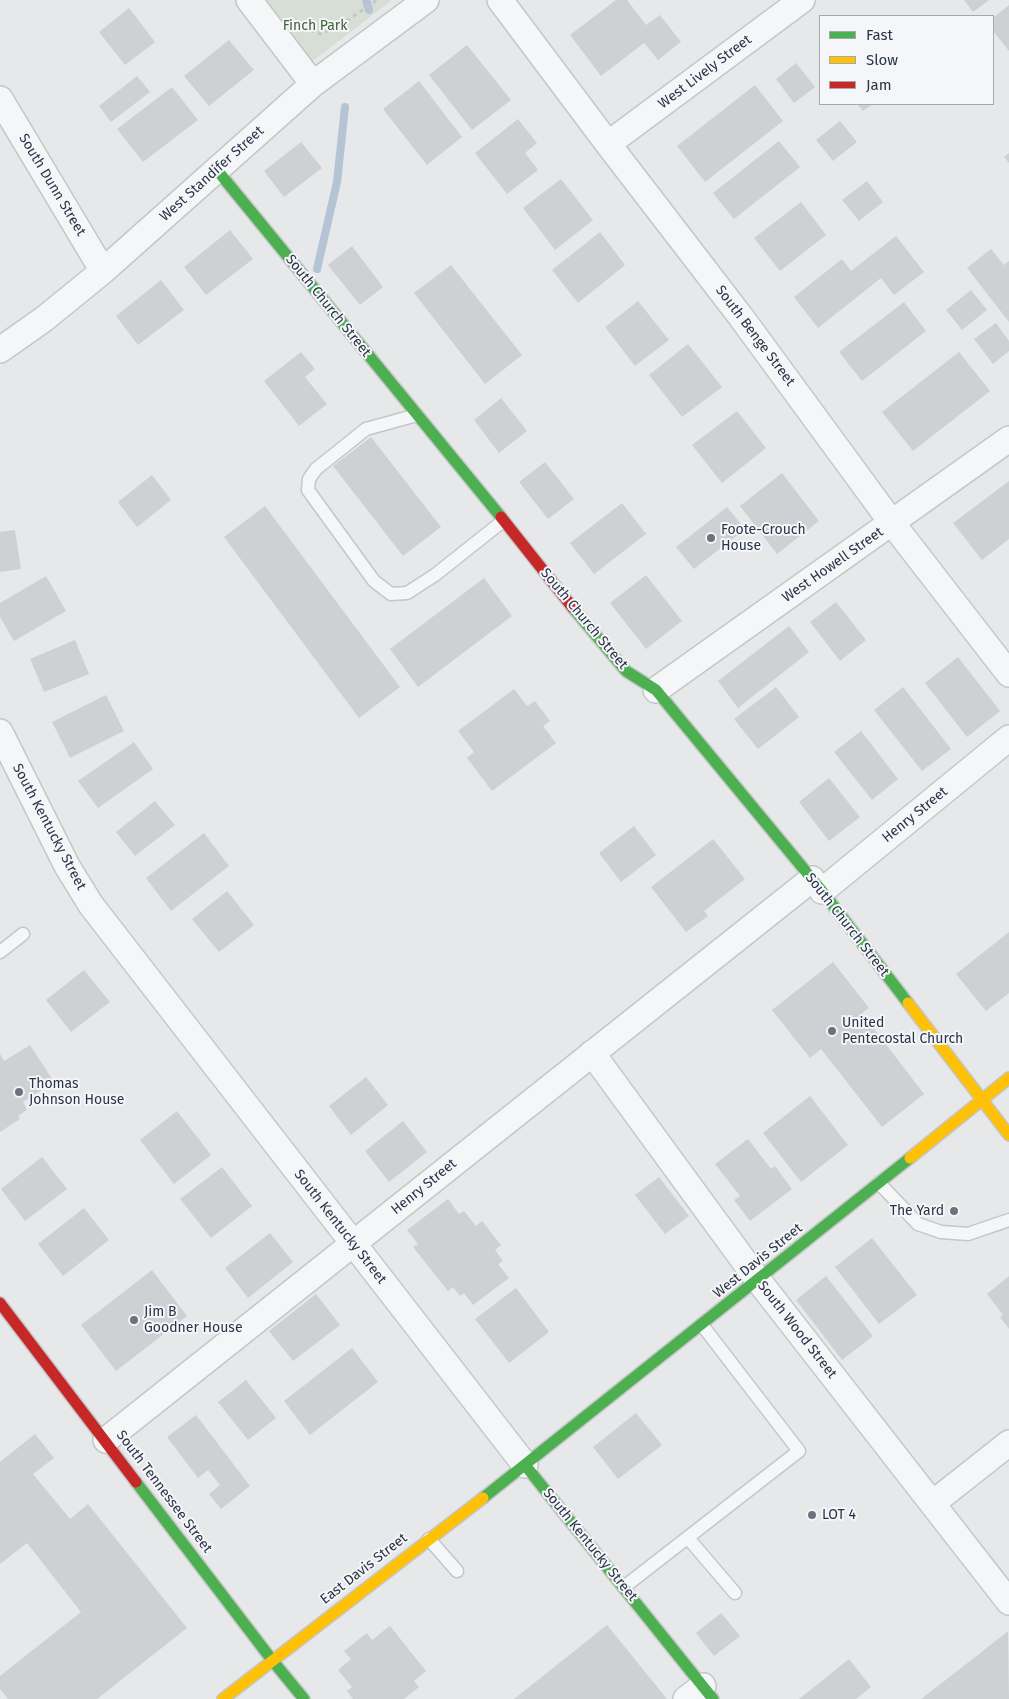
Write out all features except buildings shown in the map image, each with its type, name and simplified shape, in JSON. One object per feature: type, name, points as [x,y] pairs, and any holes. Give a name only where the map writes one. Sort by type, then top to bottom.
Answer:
[{"type":"street","points":[[249,0],[312,84]]},
{"type":"street","name":"West Standifer Street","points":[[0,350],[44,320],[103,271],[312,84],[426,0]]},
{"type":"street","name":"South Benge Street","points":[[500,0],[741,317],[892,523],[1009,674]]},
{"type":"street","name":"West Lively Street","points":[[608,144],[802,0]]},
{"type":"street","name":"South Dunn Street","points":[[0,99],[103,271]]},
{"type":"street","name":"South Church Street","points":[[217,170],[584,623],[626,671],[656,690],[817,885],[1009,1135]]},
{"type":"street","name":"West Howell Street","points":[[656,690],[1009,439]]},
{"type":"street","name":"South Kentucky Street","points":[[0,732],[67,866],[91,905],[352,1244],[525,1465],[624,1587],[700,1695]]},
{"type":"street","name":"Henry Street","points":[[106,1440],[742,933],[817,885],[1009,738]]},
{"type":"street","name":"South Wood Street","points":[[592,1053],[758,1280],[1009,1602]]},
{"type":"street","name":"West Davis Street","points":[[525,1465],[1009,1078]]},
{"type":"street","name":"South Tennessee Street","points":[[0,1303],[272,1660],[304,1699]]},
{"type":"street","points":[[933,1503],[1009,1443]]},
{"type":"street","name":"East Davis Street","points":[[223,1699],[525,1465]]},
{"type":"lane","points":[[417,416],[366,429],[316,468],[309,480],[308,490],[374,581],[391,594],[408,593],[435,575],[503,521]]},
{"type":"lane","points":[[0,952],[22,934]]},
{"type":"lane","points":[[879,1183],[918,1224],[941,1232],[968,1234],[1009,1220]]},
{"type":"lane","points":[[624,1587],[799,1451],[702,1325]]},
{"type":"lane","points":[[688,1538],[735,1593]]},
{"type":"lane","points":[[429,1539],[457,1572]]},
{"type":"path","points":[[297,25],[321,34],[344,23],[377,0]]},
{"type":"green space","name":"Finch Park","points":[[265,0],[392,0],[309,64]]},
{"type":"waterway","points":[[366,0],[369,10]]},
{"type":"waterway","points":[[317,269],[337,182],[345,107]]},
{"type":"traffic: fast","points":[[217,170],[501,517]]},
{"type":"traffic: fast","points":[[573,608],[626,671],[656,690],[822,891],[908,1003]]},
{"type":"traffic: fast","points":[[483,1498],[910,1158]]},
{"type":"traffic: fast","points":[[525,1465],[713,1699]]},
{"type":"traffic: fast","points":[[136,1482],[304,1699]]},
{"type":"traffic: slow","points":[[908,1003],[1009,1135]]},
{"type":"traffic: slow","points":[[910,1158],[1009,1078]]},
{"type":"traffic: slow","points":[[223,1699],[483,1498]]},
{"type":"traffic: jam","points":[[501,517],[573,608]]},
{"type":"traffic: jam","points":[[0,1303],[136,1482]]},
{"type":"place","name":"Foote-Crouch House","points":[[711,538]]},
{"type":"place","name":"United Pentecostal Church","points":[[832,1031]]},
{"type":"place","name":"Thomas Johnson House","points":[[19,1092]]},
{"type":"place","name":"The Yard","points":[[954,1211]]},
{"type":"place","name":"Jim B Goodner House","points":[[134,1320]]},
{"type":"place","name":"LOT 4","points":[[812,1515]]}]
